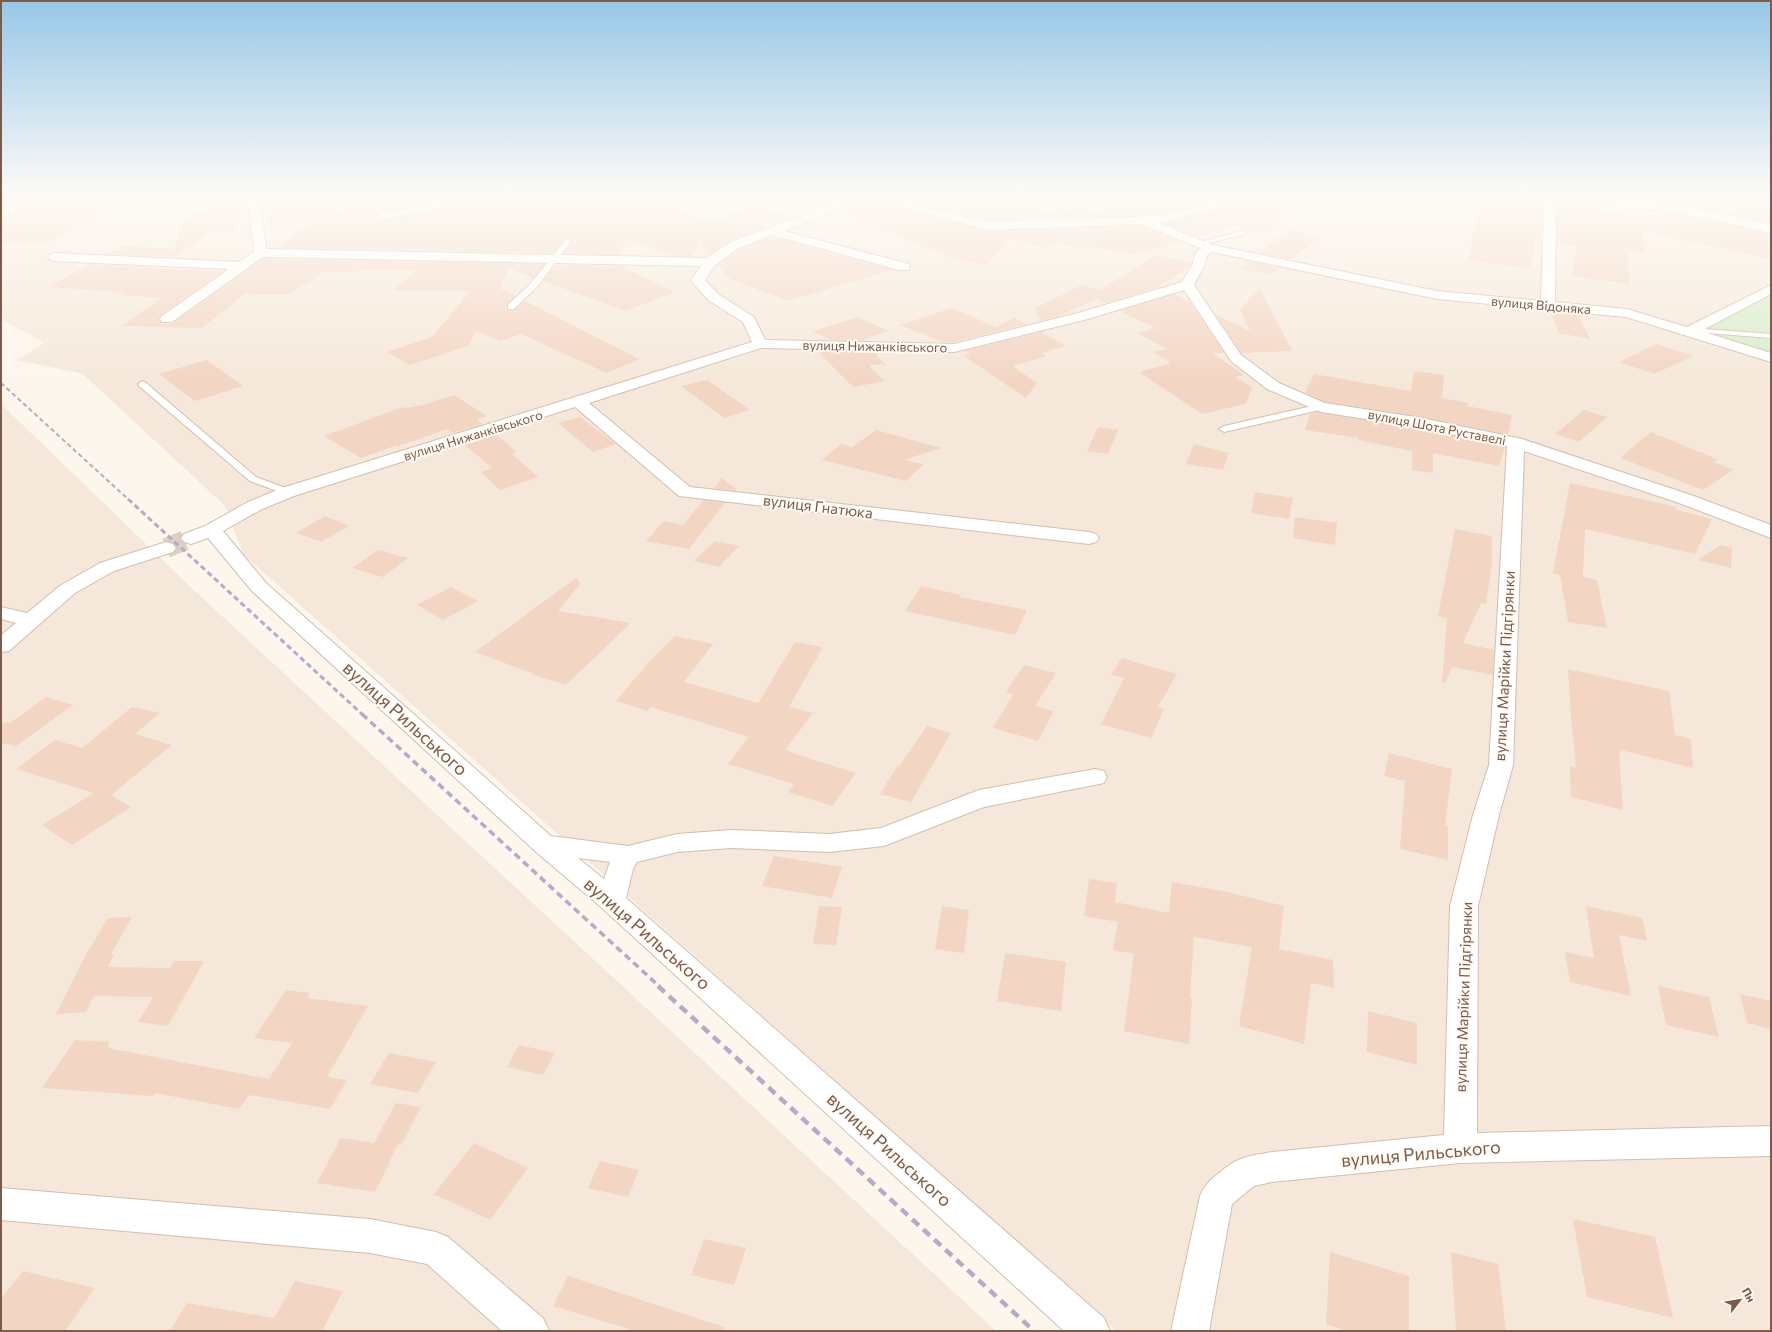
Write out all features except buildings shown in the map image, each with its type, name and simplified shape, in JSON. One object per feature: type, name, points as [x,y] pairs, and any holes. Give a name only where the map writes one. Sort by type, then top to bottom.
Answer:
[{"type":"street","points":[[99,259],[240,266]]},
{"type":"street","points":[[167,319],[251,259]]},
{"type":"street","points":[[563,259],[710,262]]},
{"type":"street","points":[[714,259],[710,262],[698,280],[713,298],[749,320],[760,344]]},
{"type":"street","points":[[875,259],[904,267]]},
{"type":"street","points":[[1187,285],[1199,264],[1200,259]]},
{"type":"street","name":"вулиця Відоняка","points":[[1267,259],[1437,295],[1627,313],[1692,331],[1710,339],[1771,358]]},
{"type":"street","points":[[1548,305],[1549,259]]},
{"type":"street","name":"вулиця Нижанківського","points":[[202,534],[254,506],[288,492],[760,344],[954,348],[1083,316],[1187,285]]},
{"type":"street","name":"вулиця Шота Руставелі","points":[[1187,285],[1236,358],[1273,386],[1321,407],[1422,423],[1516,443],[1685,500],[1771,532]]},
{"type":"street","points":[[1692,331],[1771,289]]},
{"type":"street","name":"вулиця Гнатюка","points":[[578,402],[685,492],[1089,538]]},
{"type":"street","name":"вулиця Марійки Підгірянки","points":[[1460,1148],[1464,906],[1486,815],[1501,765],[1516,443]]},
{"type":"street","name":"вулиця Рильського","points":[[202,534],[259,588],[544,844],[612,901],[1091,1331]]},
{"type":"street","points":[[1,646],[68,589],[107,567],[166,548]]},
{"type":"street","points":[[1,613],[31,620]]},
{"type":"street","points":[[544,844],[628,855],[677,843],[731,839],[829,843],[884,838],[979,799],[1095,777]]},
{"type":"street","points":[[612,901],[620,868],[628,855]]},
{"type":"street","name":"вулиця Рильського","points":[[1190,1331],[1218,1196],[1245,1172],[1272,1167],[1460,1148],[1771,1140]]},
{"type":"street","points":[[1,1204],[370,1236],[436,1249],[530,1331]]},
{"type":"lane","points":[[511,308],[534,285],[555,259]]},
{"type":"lane","points":[[1692,331],[1771,336]]},
{"type":"lane","points":[[1710,339],[1771,343]]},
{"type":"lane","points":[[142,384],[253,480],[288,492]]},
{"type":"lane","points":[[1224,429],[1321,407]]},
{"type":"shaded area","points":[[1,259],[1771,259],[1771,285],[1678,332],[1771,362],[1771,1331],[1116,1331],[243,554],[225,506],[83,374],[17,360],[44,343],[1,319]]},
{"type":"shaded area","points":[[1,404],[198,594],[996,1331],[1,1331]]},
{"type":"green space","points":[[1771,295],[1771,354],[1701,333],[1709,328]]},
{"type":"tunnel","points":[[166,548],[191,538]]},
{"type":"railway","points":[[1,383],[129,500]]},
{"type":"railway","points":[[128,499],[363,715]]},
{"type":"railway","points":[[362,714],[660,987]]},
{"type":"railway","points":[[658,986],[1034,1331]]}]
